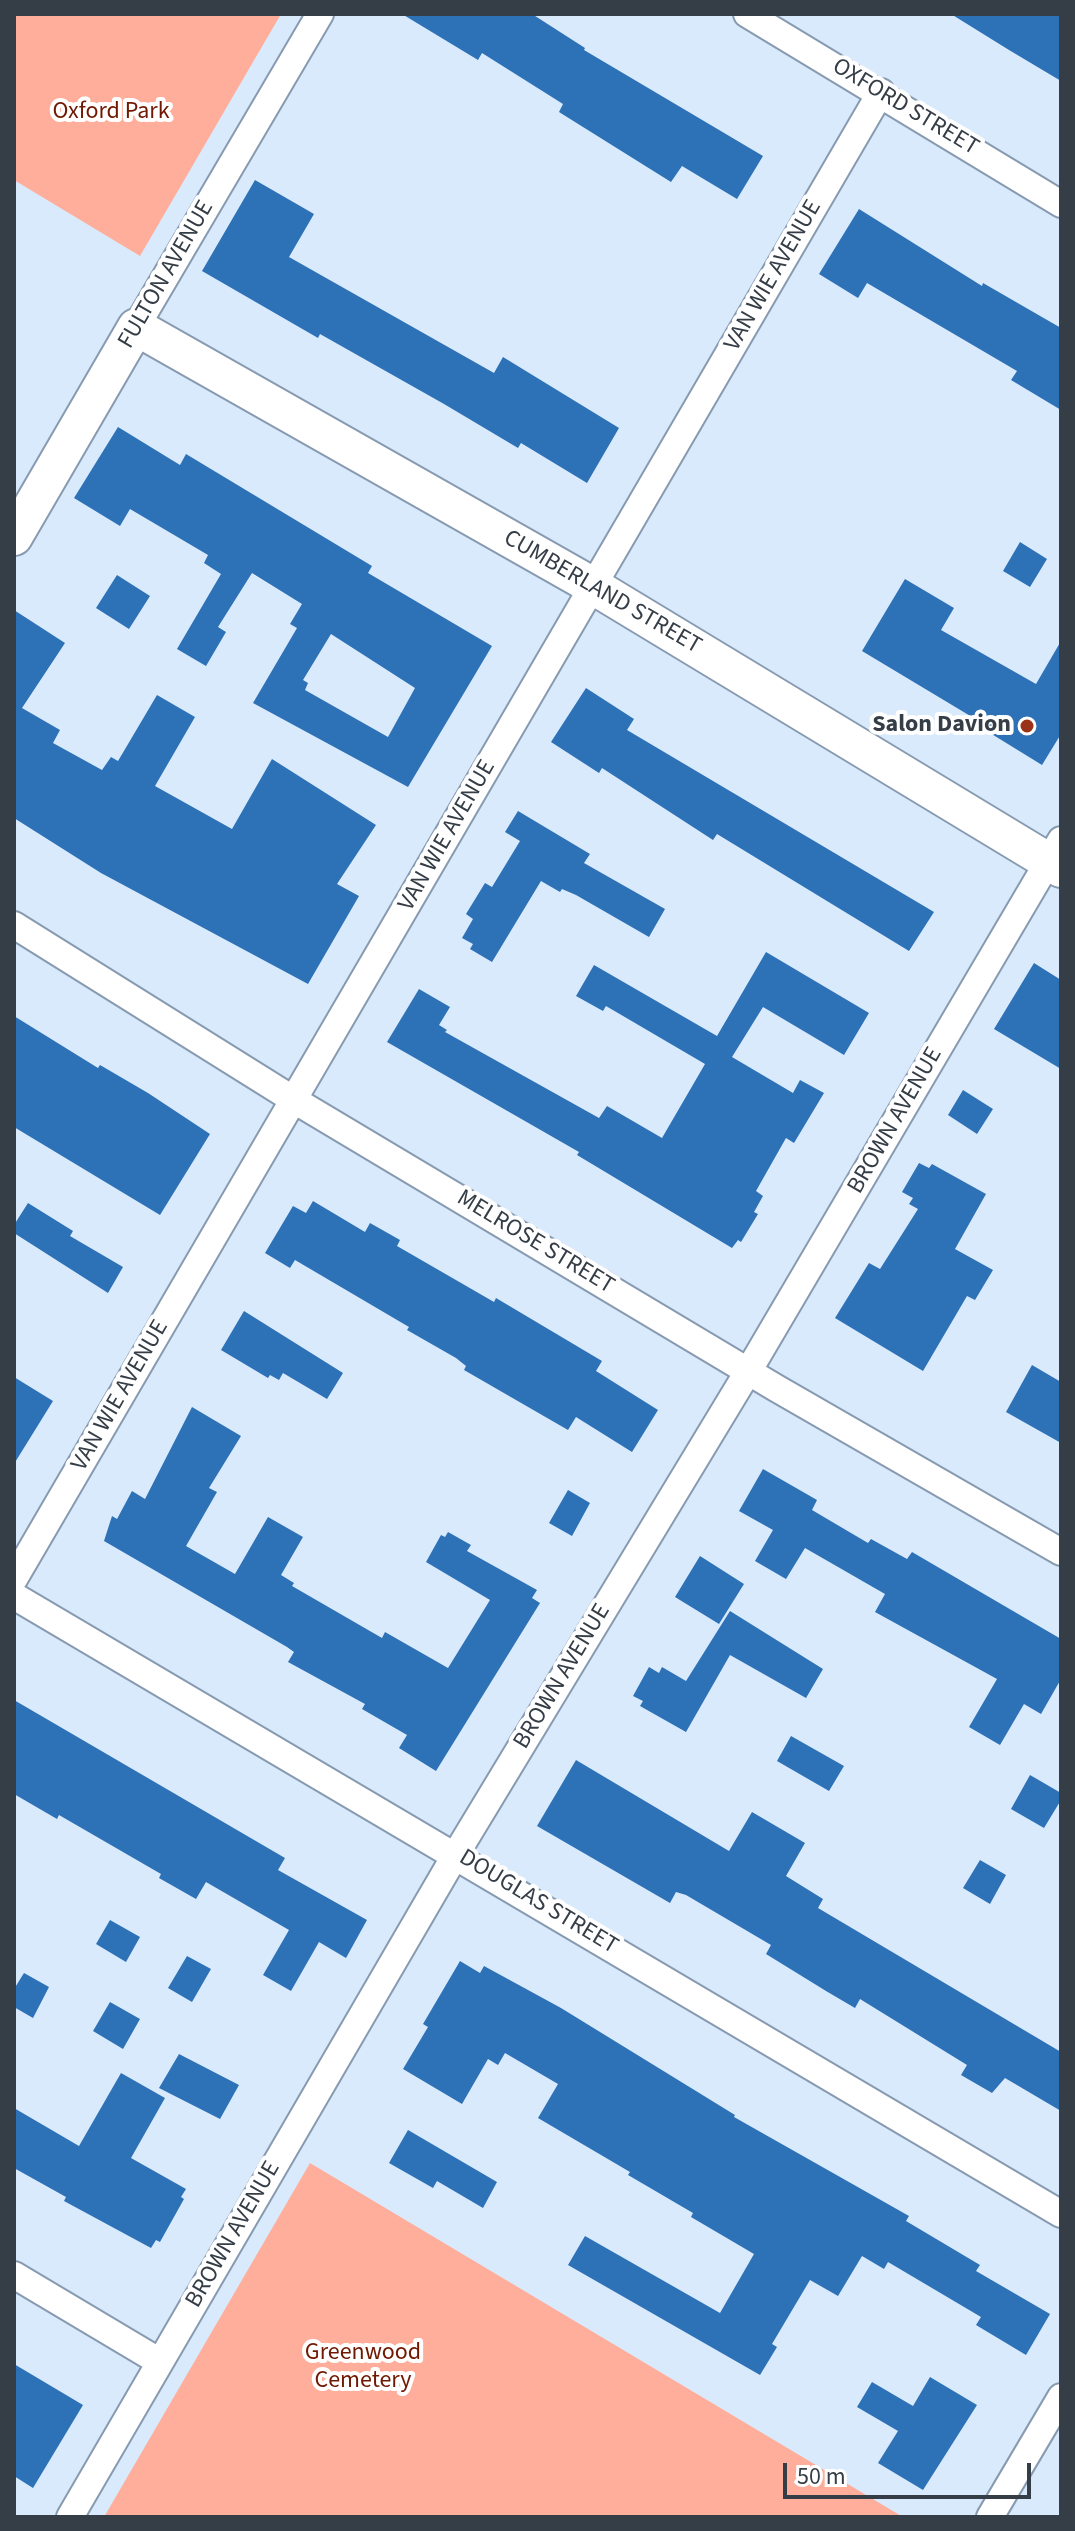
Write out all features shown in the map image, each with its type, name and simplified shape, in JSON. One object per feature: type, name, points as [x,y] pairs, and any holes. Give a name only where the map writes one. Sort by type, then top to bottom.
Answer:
[{"type":"street","name":"FULTON AVENUE","points":[[14,537],[320,14]]},
{"type":"street","name":"OXFORD STREET","points":[[747,14],[881,92],[1061,204]]},
{"type":"street","name":"VAN WIE AVENUE","points":[[14,1579],[881,92]]},
{"type":"street","name":"CUMBERLAND STREET","points":[[136,327],[593,586],[1057,857]]},
{"type":"street","name":"BROWN AVENUE","points":[[70,2517],[456,1854],[1057,857]]},
{"type":"street","name":"MELROSE STREET","points":[[14,925],[294,1100],[1061,1552]]},
{"type":"street","name":"DOUGLAS STREET","points":[[14,1596],[456,1854],[1061,2214]]},
{"type":"street","points":[[14,2275],[160,2362]]},
{"type":"street","points":[[990,2517],[1061,2397]]},
{"type":"green space","name":"Oxford Park","points":[[14,14],[281,14],[140,256],[14,180]]},
{"type":"green space","name":"Greenwood Cemetery","points":[[310,2163],[903,2517],[104,2517]]},
{"type":"building","points":[[402,14],[532,14],[584,50],[763,156],[737,199],[682,166],[671,182],[559,112],[563,104],[482,53],[478,60]]},
{"type":"building","points":[[951,14],[1061,14],[1061,81],[1009,50]]},
{"type":"building","points":[[255,180],[314,214],[289,257],[494,373],[503,357],[619,428],[587,483],[521,443],[518,448],[320,334],[318,338],[202,271]]},
{"type":"building","points":[[859,209],[982,286],[983,283],[1061,328],[1061,410],[1011,380],[1017,371],[867,283],[858,298],[819,274]]},
{"type":"building","points":[[118,427],[180,465],[186,454],[372,566],[368,573],[492,646],[408,787],[253,703],[297,628],[290,624],[302,604],[252,573],[218,627],[226,632],[206,666],[177,649],[221,574],[204,563],[208,555],[130,509],[120,526],[74,498]],"holes":[[[331,634],[415,688],[388,737],[305,690],[308,683],[303,680]]]},
{"type":"building","points":[[1020,542],[1047,559],[1030,587],[1003,571]]},
{"type":"building","points":[[117,575],[150,596],[129,629],[96,608]]},
{"type":"building","points":[[905,579],[954,608],[941,630],[1036,684],[1061,641],[1061,734],[1042,765],[990,733],[992,729],[862,651]]},
{"type":"building","points":[[14,610],[65,643],[22,708],[60,730],[53,743],[102,770],[111,757],[118,761],[157,695],[195,717],[155,786],[232,829],[272,759],[376,825],[337,884],[359,896],[308,984],[101,873],[14,818]]},
{"type":"building","points":[[586,688],[634,719],[627,730],[934,912],[909,951],[717,834],[713,840],[602,768],[599,773],[551,742]]},
{"type":"building","points":[[518,811],[590,854],[584,863],[665,909],[649,937],[576,895],[562,889],[560,892],[541,881],[492,962],[470,949],[473,944],[462,938],[473,919],[466,914],[485,883],[492,887],[520,841],[505,832]]},
{"type":"building","points":[[766,952],[869,1013],[844,1055],[763,1007],[732,1057],[793,1093],[800,1080],[824,1093],[794,1143],[786,1138],[756,1191],[763,1196],[754,1212],[758,1214],[741,1242],[738,1240],[732,1248],[577,1155],[579,1152],[387,1042],[419,989],[450,1007],[439,1025],[447,1030],[445,1032],[599,1118],[607,1106],[662,1138],[705,1064],[606,1006],[603,1011],[576,996],[594,965],[717,1036]]},
{"type":"building","points":[[1034,963],[1061,980],[1061,1069],[994,1029]]},
{"type":"building","points":[[14,1016],[98,1068],[100,1065],[148,1093],[210,1134],[160,1215],[14,1127]]},
{"type":"building","points":[[963,1090],[993,1109],[977,1134],[948,1115]]},
{"type":"building","points":[[919,1163],[929,1168],[932,1164],[986,1194],[955,1249],[993,1270],[975,1300],[967,1296],[923,1371],[835,1318],[869,1263],[880,1269],[918,1209],[909,1204],[913,1198],[902,1192]]},
{"type":"building","points":[[313,1201],[365,1232],[370,1223],[400,1240],[397,1246],[494,1302],[496,1298],[602,1361],[596,1371],[658,1410],[632,1452],[576,1417],[568,1430],[464,1370],[466,1366],[456,1358],[407,1330],[409,1327],[295,1260],[290,1268],[265,1253],[293,1206],[306,1213]]},
{"type":"building","points":[[28,1203],[73,1231],[70,1236],[123,1267],[108,1293],[14,1233],[14,1225]]},
{"type":"building","points":[[244,1311],[343,1373],[327,1399],[283,1373],[279,1380],[270,1375],[268,1378],[221,1350]]},
{"type":"building","points":[[1032,1365],[1061,1382],[1061,1443],[1006,1412]]},
{"type":"building","points":[[14,1377],[53,1401],[14,1464]]},
{"type":"building","points":[[192,1407],[241,1436],[209,1488],[217,1492],[186,1546],[235,1574],[268,1517],[303,1537],[281,1575],[294,1583],[292,1586],[382,1638],[385,1632],[448,1668],[490,1600],[426,1562],[441,1535],[445,1537],[448,1532],[471,1545],[467,1551],[537,1590],[532,1598],[540,1603],[436,1771],[399,1748],[407,1735],[362,1709],[365,1704],[288,1662],[294,1652],[287,1647],[104,1541],[112,1516],[117,1519],[132,1491],[145,1499]]},
{"type":"building","points":[[763,1469],[817,1500],[812,1510],[868,1543],[871,1539],[907,1559],[912,1552],[1061,1639],[1061,1679],[1041,1714],[1024,1704],[1000,1745],[969,1727],[997,1679],[875,1612],[885,1594],[805,1548],[786,1579],[755,1561],[773,1530],[739,1511]]},
{"type":"building","points":[[568,1490],[590,1503],[572,1536],[549,1523]]},
{"type":"building","points":[[700,1556],[744,1584],[719,1624],[675,1597]]},
{"type":"building","points":[[730,1611],[823,1669],[806,1698],[730,1655],[686,1732],[640,1706],[643,1701],[633,1696],[649,1667],[659,1673],[662,1667],[686,1681]]},
{"type":"building","points":[[14,1700],[285,1858],[278,1870],[367,1920],[346,1958],[319,1942],[291,1991],[263,1975],[289,1930],[206,1882],[196,1899],[159,1878],[161,1874],[59,1815],[57,1819],[14,1794]]},
{"type":"building","points":[[791,1736],[844,1766],[829,1791],[777,1761]]},
{"type":"building","points":[[576,1760],[729,1851],[752,1812],[805,1843],[786,1876],[823,1899],[818,1908],[1061,2052],[1061,2111],[1005,2078],[992,2093],[961,2075],[967,2065],[860,1999],[855,2008],[826,1991],[766,1954],[771,1945],[686,1895],[676,1892],[670,1903],[537,1826]]},
{"type":"building","points":[[1030,1775],[1061,1793],[1061,1800],[1044,1828],[1011,1809]]},
{"type":"building","points":[[980,1860],[1006,1875],[990,1904],[963,1888]]},
{"type":"building","points":[[110,1920],[140,1937],[126,1962],[96,1944]]},
{"type":"building","points":[[187,1956],[211,1969],[192,2002],[168,1988]]},
{"type":"building","points":[[460,1961],[480,1973],[484,1966],[561,2008],[734,2117],[909,2216],[906,2221],[980,2265],[976,2271],[1050,2314],[1026,2355],[976,2325],[981,2317],[888,2262],[884,2269],[862,2256],[838,2296],[810,2280],[772,2344],[777,2347],[760,2375],[568,2265],[585,2236],[720,2313],[754,2254],[691,2217],[693,2213],[628,2175],[630,2172],[538,2118],[558,2084],[505,2053],[498,2065],[488,2059],[462,2104],[403,2069],[428,2027],[423,2024]]},
{"type":"building","points":[[24,1973],[49,1987],[33,2018],[14,2007],[14,1989]]},
{"type":"building","points":[[110,2002],[140,2019],[123,2049],[93,2031]]},
{"type":"building","points":[[179,2054],[239,2085],[220,2119],[159,2088]]},
{"type":"building","points":[[121,2073],[165,2098],[131,2158],[186,2189],[181,2197],[184,2199],[160,2242],[156,2240],[151,2248],[64,2201],[66,2197],[14,2168],[14,2108],[79,2146]]},
{"type":"building","points":[[408,2130],[497,2182],[483,2208],[437,2181],[433,2188],[389,2163]]},
{"type":"building","points":[[14,2364],[83,2405],[33,2488],[14,2476]]},
{"type":"building","points":[[930,2377],[977,2405],[923,2490],[878,2463],[898,2431],[857,2407],[872,2382],[913,2406]]},
{"type":"place","name":"Salon Davion","points":[[1027,726]]}]
